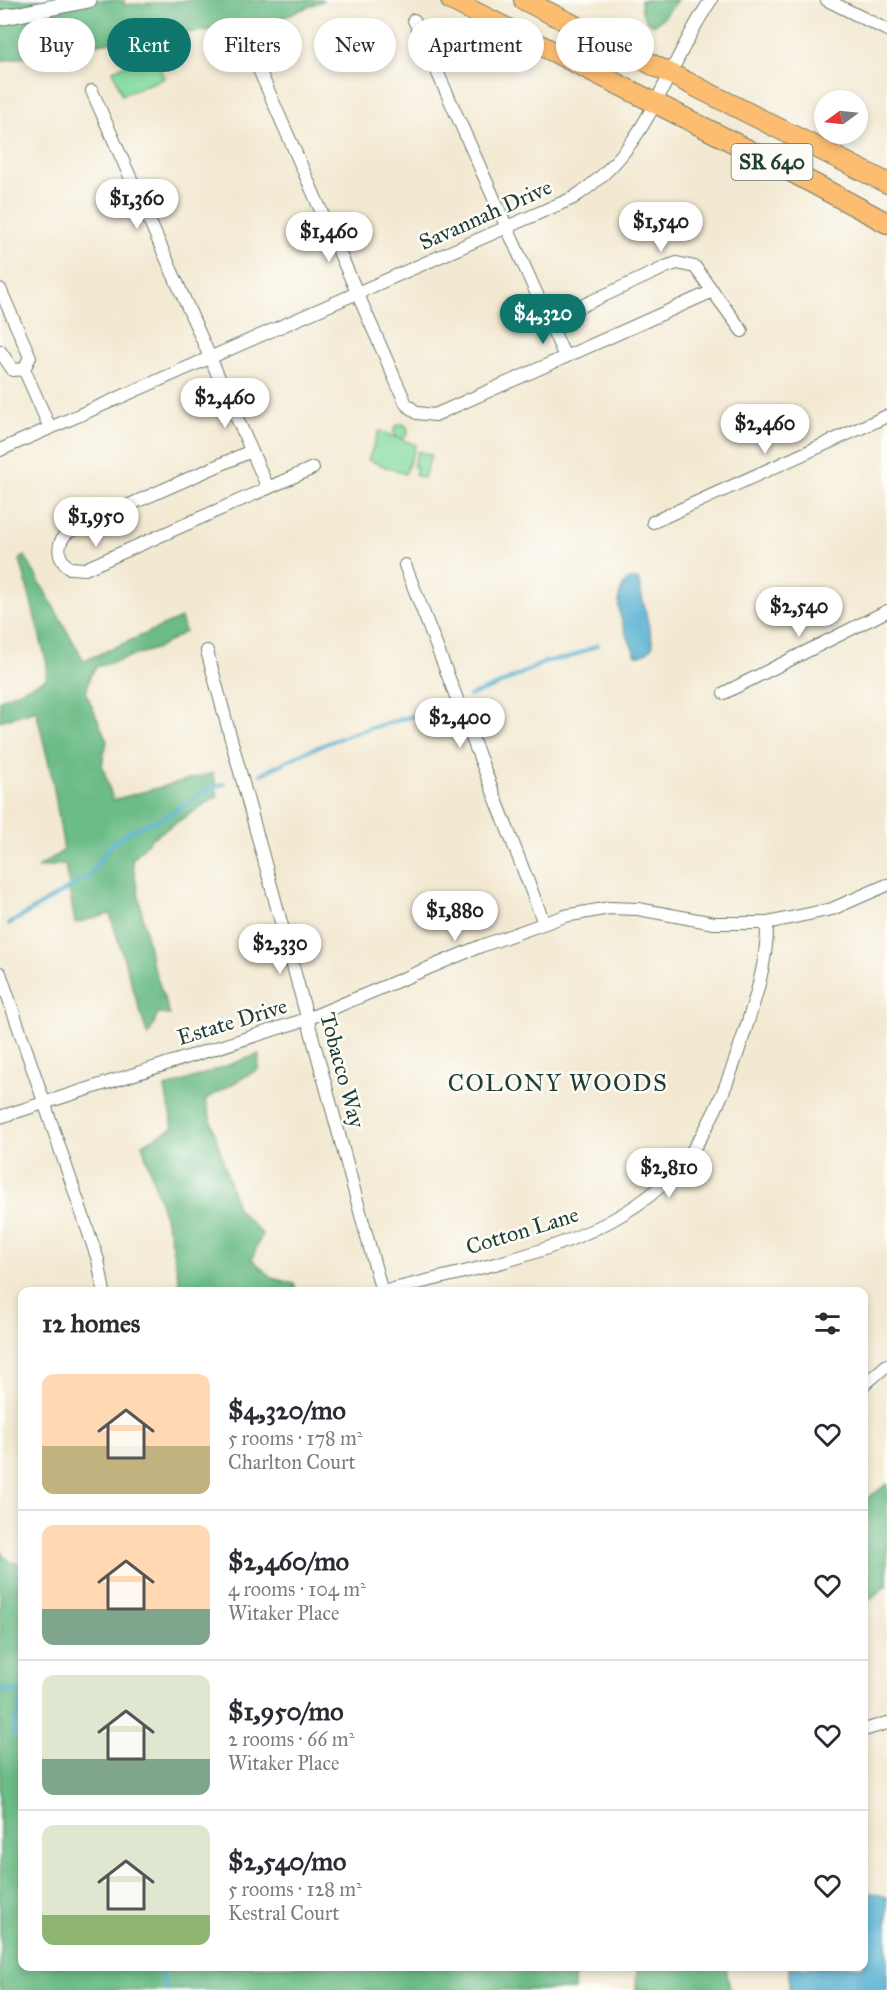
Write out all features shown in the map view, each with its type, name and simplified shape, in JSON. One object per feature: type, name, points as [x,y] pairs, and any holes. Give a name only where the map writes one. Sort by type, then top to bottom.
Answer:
[{"type":"main road","name":"SR 640","points":[[451,0],[887,224]]},
{"type":"main road","name":"SR 640","points":[[524,0],[887,183]]},
{"type":"street","points":[[0,18],[89,0]]},
{"type":"street","name":"Savannah Drive","points":[[0,450],[573,198],[602,178],[622,157],[655,103],[711,0]]},
{"type":"street","points":[[827,0],[887,30]]},
{"type":"street","points":[[260,72],[406,404],[424,415],[435,415],[713,291]]},
{"type":"street","points":[[437,72],[565,357]]},
{"type":"street","points":[[92,91],[268,488]]},
{"type":"street","points":[[549,321],[677,263],[695,267],[742,331]]},
{"type":"street","points":[[0,290],[30,357],[24,369]]},
{"type":"street","points":[[0,351],[13,370],[24,369]]},
{"type":"street","points":[[24,369],[50,428]]},
{"type":"street","points":[[654,522],[887,416]]},
{"type":"street","points":[[251,451],[68,532],[59,545],[60,558],[70,568],[85,569],[313,468]]},
{"type":"street","points":[[405,565],[543,923]]},
{"type":"street","points":[[724,693],[887,611]]},
{"type":"street","name":"Tobacco Way","points":[[207,651],[382,1287]]},
{"type":"street","name":"Estate Drive","points":[[0,1116],[307,1019],[565,916],[609,908],[638,909],[714,923],[767,923],[831,909],[887,885]]},
{"type":"street","name":"Cotton Lane","points":[[401,1287],[558,1244],[618,1218],[666,1182],[699,1140],[729,1078],[765,954],[767,923]]},
{"type":"street","points":[[0,973],[98,1260],[103,1287]]},
{"type":"street","points":[[868,1382],[887,1365]]},
{"type":"street","points":[[868,1729],[887,1724]]},
{"type":"green space","points":[[0,0],[124,0],[124,5],[194,0],[324,0],[282,18],[203,18],[203,31],[191,32],[191,18],[107,18],[107,43],[95,45],[95,18],[18,18],[18,58],[0,61]]},
{"type":"green space","points":[[641,0],[677,0],[665,16],[654,25],[654,18],[645,18]]},
{"type":"green space","points":[[114,72],[162,72],[164,78],[122,95]]},
{"type":"green space","points":[[398,424],[404,424],[408,431],[404,438],[398,438],[394,434],[394,428]]},
{"type":"green space","points":[[379,431],[416,445],[405,474],[368,460]]},
{"type":"green space","points":[[418,451],[431,455],[424,478],[415,475],[417,468],[413,466]]},
{"type":"green space","points":[[25,556],[84,661],[181,618],[185,632],[158,648],[96,667],[90,676],[86,693],[107,741],[102,765],[113,800],[213,773],[218,796],[152,838],[132,860],[151,960],[170,1015],[158,1014],[148,1037],[110,914],[75,923],[65,864],[37,868],[64,850],[52,777],[36,710],[0,721],[0,700],[46,679],[47,664],[20,559]]},
{"type":"green space","points":[[259,1054],[258,1069],[205,1100],[237,1208],[262,1234],[252,1259],[272,1278],[294,1284],[295,1287],[180,1287],[169,1231],[142,1144],[173,1128],[165,1088]]},
{"type":"green space","points":[[887,1484],[887,1585],[868,1601],[868,1498]]},
{"type":"green space","points":[[0,1551],[10,1562],[18,1563],[18,1971],[575,1971],[574,1990],[0,1990]]},
{"type":"green space","points":[[637,1971],[727,1971],[730,1990],[636,1990]]},
{"type":"water","points":[[638,579],[653,645],[650,650],[641,655],[636,655],[619,608],[619,598],[627,580]]},
{"type":"water","points":[[868,1892],[887,1897],[887,1990],[789,1990],[789,1971],[868,1971]]},
{"type":"waterway","points":[[469,696],[496,686],[547,661],[568,658],[598,645]]},
{"type":"waterway","points":[[261,774],[305,752],[353,733],[445,707]]},
{"type":"waterway","points":[[9,924],[89,876],[112,844],[129,832],[172,813],[210,788],[224,784]]},
{"type":"waterway","points":[[0,1689],[16,1691],[18,1694]]},
{"type":"waterway","points":[[18,1713],[12,1733],[18,1735]]},
{"type":"waterway","points":[[161,1971],[167,1990]]},
{"type":"district","name":"COLONY WOODS","points":[[558,1083]]}]
